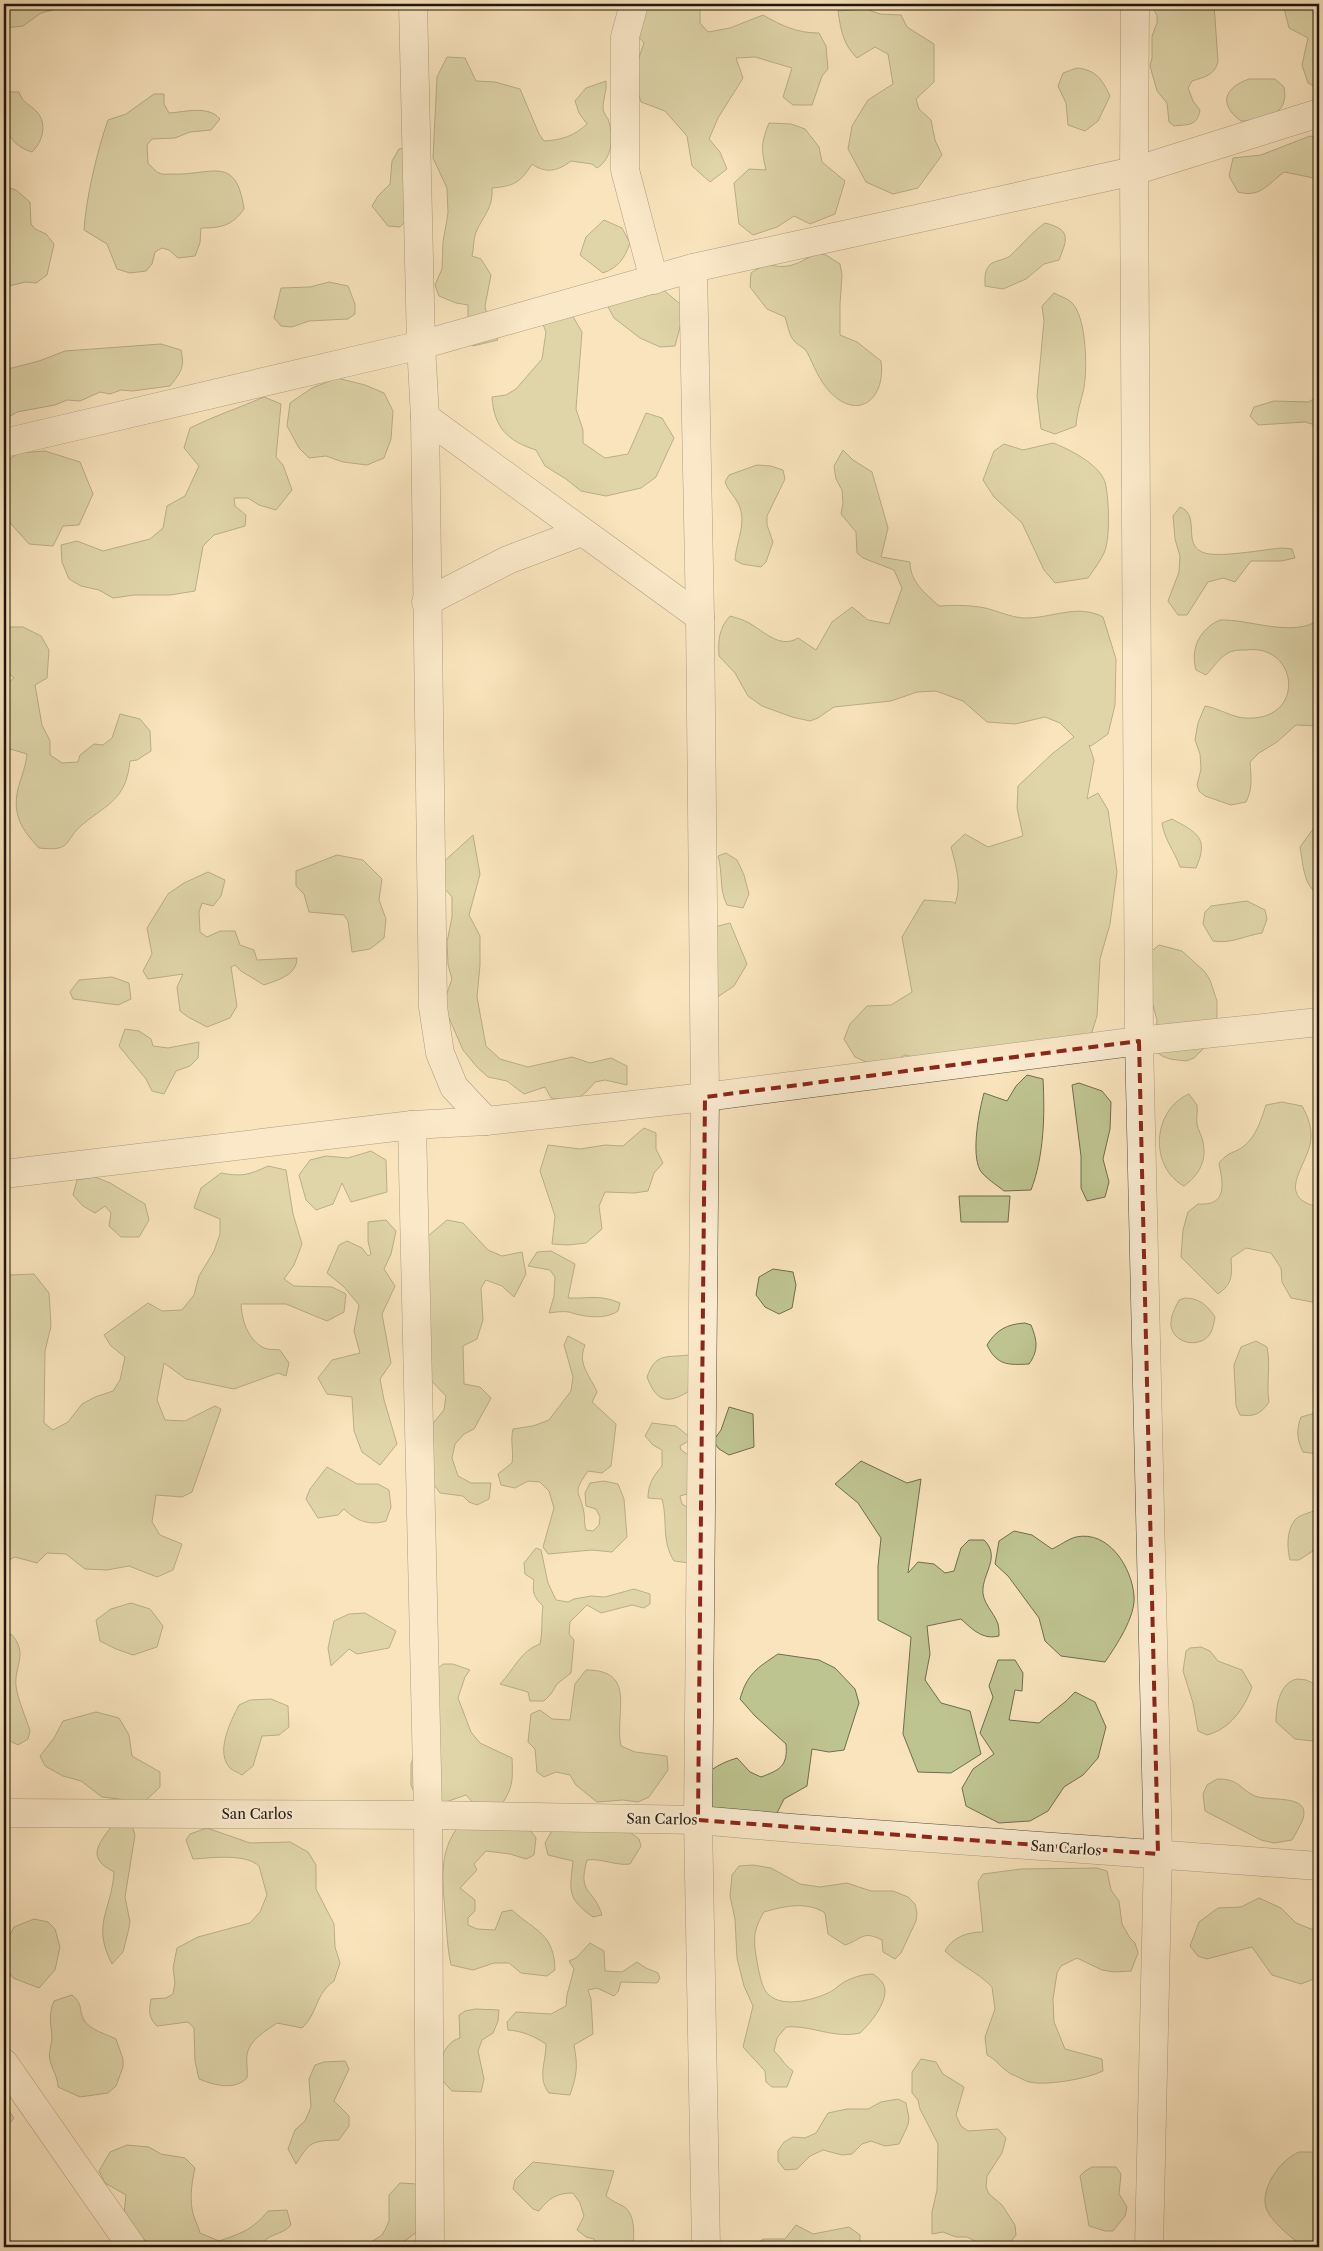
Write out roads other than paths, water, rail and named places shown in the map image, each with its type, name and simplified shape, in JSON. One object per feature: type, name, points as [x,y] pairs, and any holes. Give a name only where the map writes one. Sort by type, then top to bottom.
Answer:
[{"type":"street","points":[[413,4],[421,345],[425,417],[426,602],[433,1007],[440,1053],[454,1087],[486,1121]]},
{"type":"street","points":[[634,4],[625,37],[626,170],[654,280]]},
{"type":"street","points":[[1135,4],[1134,170],[1139,1041],[1158,1854],[1149,2247]]},
{"type":"street","points":[[4,443],[421,345],[694,268],[1134,170],[1319,113]]},
{"type":"street","points":[[694,268],[705,1097],[698,1820],[706,2247]]},
{"type":"street","points":[[425,417],[700,617]]},
{"type":"street","points":[[426,602],[508,560],[582,532]]},
{"type":"street","points":[[4,1174],[412,1125],[486,1121],[705,1097],[1139,1041],[1319,1022]]},
{"type":"street","points":[[412,1125],[428,1815],[430,2247]]},
{"type":"street","name":"San Carlos","points":[[4,1812],[428,1815],[698,1820],[1319,1866]]},
{"type":"street","points":[[4,2063],[132,2247]]}]
